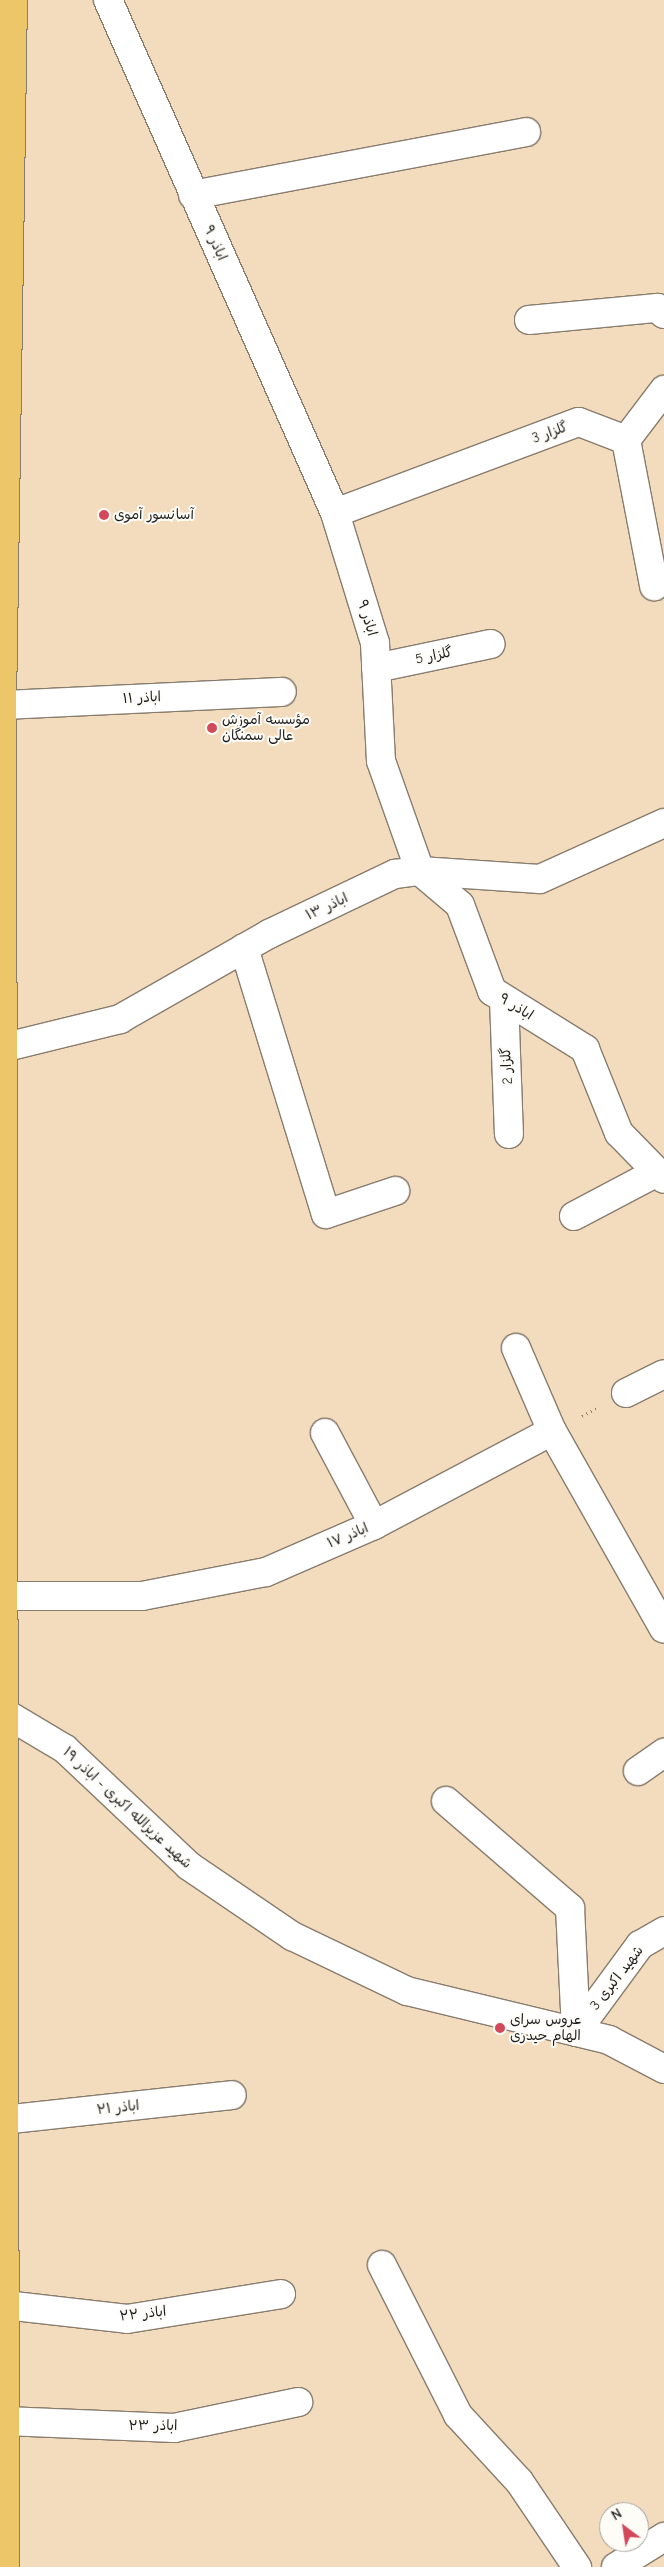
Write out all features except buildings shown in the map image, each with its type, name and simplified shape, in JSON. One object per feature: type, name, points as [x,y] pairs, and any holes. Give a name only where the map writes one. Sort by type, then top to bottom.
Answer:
[{"type":"main road","points":[[5,2567],[5,2305],[1,1933],[3,1712],[2,705],[13,0]]},
{"type":"street","name":"اباذر ۹","points":[[108,0],[193,195],[288,402],[335,513],[375,643],[381,761],[420,871],[460,905],[492,991],[585,1050],[619,1133],[660,1175]]},
{"type":"street","points":[[193,195],[526,132]]},
{"type":"street","points":[[529,320],[656,308],[664,314]]},
{"type":"street","points":[[654,586],[626,440],[664,390]]},
{"type":"street","name":"گلزار 3","points":[[335,513],[579,422],[626,440]]},
{"type":"street","name":"گلزار 5","points":[[376,668],[491,644]]},
{"type":"street","name":"اباذر ۱۱","points":[[2,705],[282,692]]},
{"type":"street","name":"اباذر ۱۳","points":[[2,1048],[120,1019],[244,948],[395,874],[420,871],[540,879],[664,823]]},
{"type":"street","points":[[244,948],[326,1214],[395,1192]]},
{"type":"street","name":"گلزار 2","points":[[504,999],[510,1134]]},
{"type":"street","points":[[574,1216],[660,1175]]},
{"type":"street","points":[[516,1348],[552,1431],[664,1629]]},
{"type":"street","points":[[626,1393],[664,1374]]},
{"type":"street","name":"اباذر ۱۷","points":[[2,1596],[142,1596],[266,1572],[374,1525],[552,1431]]},
{"type":"street","points":[[325,1433],[374,1525]]},
{"type":"street","name":"شهید عزیزالله اکبری - اباذر ۱۹","points":[[3,1712],[65,1749],[188,1866],[292,1936],[407,1992],[609,2040],[664,2070]]},
{"type":"street","points":[[638,1771],[664,1753]]},
{"type":"street","points":[[446,1801],[570,1908],[576,2032]]},
{"type":"street","name":"شهید اکبری 3","points":[[576,2032],[640,1945],[664,1931]]},
{"type":"street","name":"اباذر ۲۱","points":[[2,2118],[232,2095]]},
{"type":"street","points":[[382,2265],[458,2416],[519,2481],[577,2567]]},
{"type":"street","name":"اباذر ۲۲","points":[[5,2305],[126,2319],[280,2294]]},
{"type":"street","name":"اباذر ۲۳","points":[[5,2421],[174,2428],[298,2402]]},
{"type":"street","points":[[616,2567],[664,2537]]},
{"type":"path","points":[[552,1431],[626,1393]]},
{"type":"place","name":"آسانسور آموی","points":[[104,515]]},
{"type":"place","name":"مؤسسه آموزش عالی سمنگان","points":[[212,728]]},
{"type":"place","name":"عروس سرای الهام حیدری","points":[[500,2028]]}]
